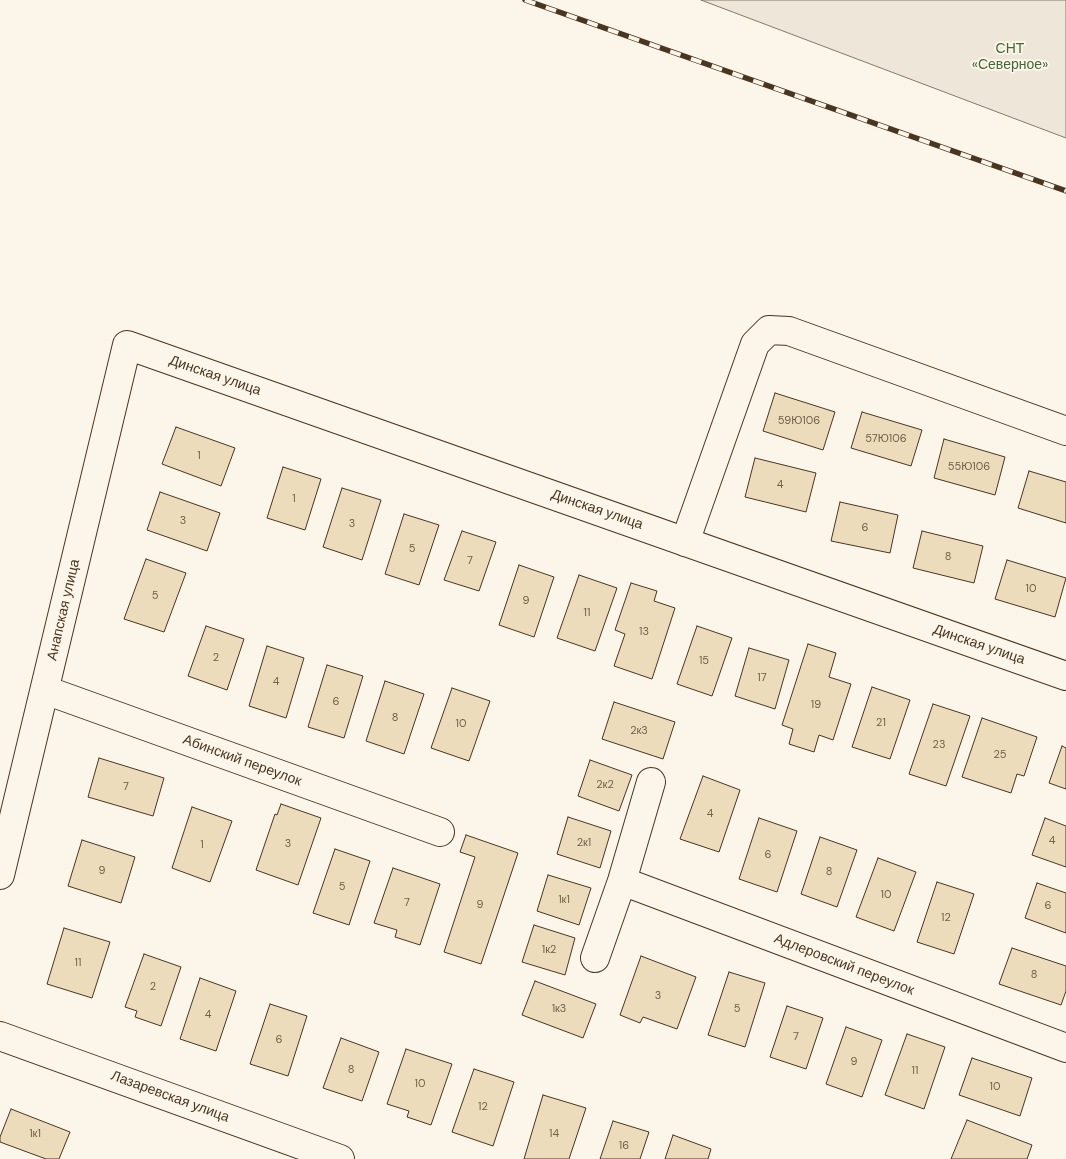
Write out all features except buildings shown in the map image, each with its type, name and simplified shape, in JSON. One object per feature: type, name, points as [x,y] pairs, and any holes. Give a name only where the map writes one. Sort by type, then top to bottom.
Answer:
[{"type":"street","points":[[685,542],[755,344],[769,330],[789,331],[1066,431]]},
{"type":"street","name":"Динская улица","points":[[127,345],[1066,676]]},
{"type":"street","name":"Анапская улица","points":[[0,875],[127,345]]},
{"type":"street","name":"Абинский переулок","points":[[44,690],[440,832]]},
{"type":"street","points":[[595,958],[622,881],[651,782]]},
{"type":"street","name":"Адлеровский переулок","points":[[622,881],[1066,1048]]},
{"type":"street","name":"Лазаревская улица","points":[[0,1036],[340,1159]]},
{"type":"green space","name":"СНТ «Северное»","points":[[701,0],[1066,0],[1066,138]]},
{"type":"railway","points":[[525,0],[1066,191]]}]
